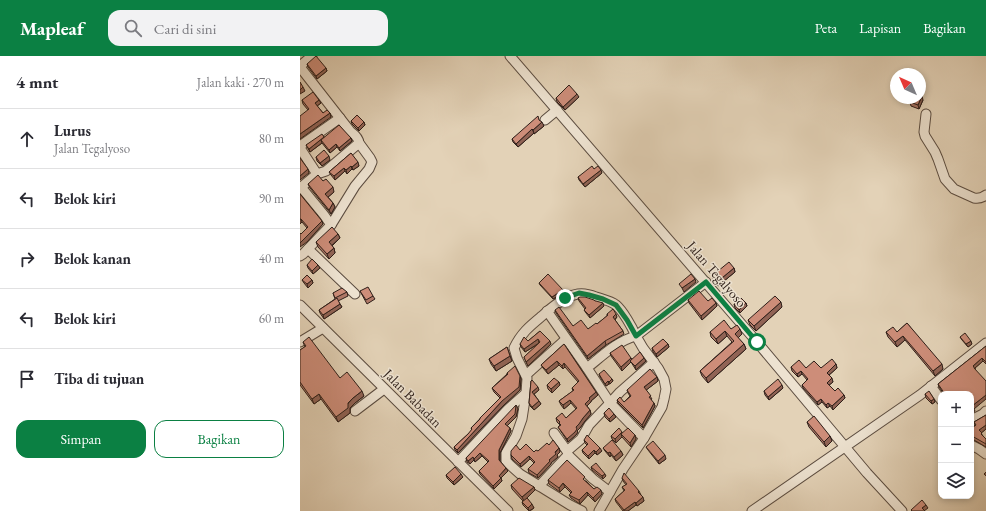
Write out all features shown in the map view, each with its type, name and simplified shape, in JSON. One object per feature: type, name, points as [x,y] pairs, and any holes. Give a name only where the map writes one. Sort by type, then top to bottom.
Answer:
[{"type":"street","points":[[300,256],[331,225],[355,186],[372,164],[370,158],[359,141],[300,67],[312,56]]},
{"type":"street","name":"Jalan Tegalyoso","points":[[510,56],[706,282],[867,473],[902,511]]},
{"type":"street","points":[[545,120],[557,110]]},
{"type":"street","points":[[926,114],[925,136],[937,156],[945,179],[954,189],[974,198],[978,199],[986,195]]},
{"type":"street","points":[[317,174],[300,147],[340,118]]},
{"type":"street","points":[[331,225],[301,187],[317,174],[326,170],[359,143]]},
{"type":"street","points":[[308,249],[355,294]]},
{"type":"street","points":[[587,368],[617,344],[628,338],[636,336],[706,282]]},
{"type":"street","points":[[582,511],[520,474],[505,459],[506,453],[516,436],[522,419],[526,393],[526,375],[517,358],[514,348],[519,338],[547,311],[565,298],[579,293],[603,299],[616,305],[627,320],[643,348],[658,368],[664,379],[666,389],[662,407],[599,511]]},
{"type":"street","name":"Jalan Babadan","points":[[300,305],[508,511]]},
{"type":"street","points":[[547,311],[610,403],[644,438]]},
{"type":"street","points":[[300,342],[323,328]]},
{"type":"street","points":[[526,375],[566,339]]},
{"type":"street","points":[[752,511],[913,399],[986,343]]},
{"type":"street","points":[[539,486],[581,439],[588,425],[620,392],[654,362]]},
{"type":"street","points":[[931,386],[938,396]]},
{"type":"street","points":[[355,411],[384,389]]},
{"type":"street","points":[[458,462],[508,409],[526,393]]},
{"type":"street","points":[[974,418],[986,411]]},
{"type":"street","points":[[554,433],[568,453],[593,479],[610,492]]},
{"type":"street","points":[[974,446],[986,454]]},
{"type":"building","points":[[316,56],[326,68],[316,76],[307,64]]},
{"type":"building","points":[[300,82],[303,87],[300,90]]},
{"type":"building","points":[[569,85],[577,94],[563,107],[556,98]]},
{"type":"building","points":[[313,92],[319,100],[315,103],[323,113],[327,110],[330,113],[300,134],[300,116],[309,109],[302,100]]},
{"type":"building","points":[[357,115],[364,122],[358,128],[351,121]]},
{"type":"building","points":[[538,116],[539,120],[542,122],[516,144],[512,139]]},
{"type":"building","points":[[339,125],[351,138],[339,148],[336,144],[329,150],[321,140]]},
{"type":"building","points":[[322,134],[324,137],[309,149],[306,145]]},
{"type":"building","points":[[324,150],[329,156],[320,163],[316,157]]},
{"type":"building","points":[[351,153],[358,162],[346,170],[344,168],[334,176],[329,172]]},
{"type":"building","points":[[300,158],[308,169],[300,176]]},
{"type":"building","points":[[592,166],[594,169],[598,166],[601,170],[583,184],[578,177]]},
{"type":"building","points":[[318,175],[323,181],[326,179],[333,187],[325,194],[333,203],[329,210],[308,184]]},
{"type":"building","points":[[300,194],[322,221],[300,243],[300,233],[301,234],[308,227],[300,219]]},
{"type":"building","points":[[332,227],[338,234],[329,242],[334,248],[327,254],[316,242]]},
{"type":"building","points":[[312,259],[318,265],[312,271],[307,265]]},
{"type":"building","points":[[729,262],[734,268],[717,282],[712,276]]},
{"type":"building","points":[[548,274],[563,290],[552,297],[539,283]]},
{"type":"building","points":[[691,274],[695,279],[682,288],[679,284]]},
{"type":"building","points":[[307,275],[312,280],[307,284],[302,280]]},
{"type":"building","points":[[368,287],[373,296],[366,300],[360,291]]},
{"type":"building","points":[[342,288],[347,292],[335,298],[333,293]]},
{"type":"building","points":[[699,291],[708,301],[712,298],[716,303],[701,316],[688,300]]},
{"type":"building","points":[[775,296],[781,302],[754,326],[748,320]]},
{"type":"building","points":[[585,297],[603,303],[589,315],[584,310],[586,308],[578,298]]},
{"type":"building","points":[[337,298],[340,304],[323,315],[319,310]]},
{"type":"building","points":[[741,298],[746,303],[739,310],[734,304]]},
{"type":"building","points":[[559,307],[573,326],[581,320],[588,329],[596,323],[597,324],[613,309],[616,314],[613,317],[623,331],[605,341],[587,356],[555,310]]},
{"type":"building","points":[[724,320],[731,329],[737,325],[740,329],[735,334],[744,344],[706,378],[700,371],[734,341],[725,331],[716,339],[710,332]]},
{"type":"building","points":[[907,323],[942,364],[933,371],[903,336],[895,342],[886,332],[893,327],[897,332]]},
{"type":"building","points":[[540,331],[550,341],[526,362],[524,357],[540,342],[538,339],[524,349],[520,344],[524,337],[528,341]]},
{"type":"building","points":[[965,333],[971,341],[966,344],[960,337]]},
{"type":"building","points":[[309,337],[340,378],[347,372],[362,391],[348,403],[348,408],[336,417],[319,394],[312,399],[300,382],[300,350],[306,346],[303,342]]},
{"type":"building","points":[[663,339],[668,344],[656,354],[652,348]]},
{"type":"building","points":[[564,344],[596,392],[585,404],[590,410],[576,427],[577,429],[575,432],[567,439],[558,427],[561,425],[556,418],[562,413],[566,418],[577,408],[570,400],[563,405],[559,401],[574,390],[572,388],[579,381],[564,363],[562,366],[557,361],[546,370],[541,365]]},
{"type":"building","points":[[622,345],[631,358],[621,367],[610,353]]},
{"type":"building","points":[[986,346],[986,362],[982,358],[973,366],[986,381],[986,395],[974,404],[974,391],[943,391],[938,384]]},
{"type":"building","points":[[507,347],[510,356],[494,366],[489,359]]},
{"type":"building","points":[[640,352],[644,358],[635,366],[630,361]]},
{"type":"building","points":[[832,359],[836,364],[827,373],[832,378],[827,383],[835,391],[838,388],[844,395],[832,406],[828,403],[826,405],[821,399],[817,402],[802,385],[808,379],[801,371],[797,374],[791,367],[799,360],[806,368],[814,361],[821,368]]},
{"type":"building","points":[[515,366],[520,376],[519,387],[502,401],[457,450],[454,447],[468,434],[472,429],[471,428],[501,397],[492,388]]},
{"type":"building","points":[[650,369],[657,377],[644,387],[654,403],[642,425],[617,400],[620,397],[624,402],[631,396],[627,390]]},
{"type":"building","points":[[604,370],[612,379],[605,384],[599,374]]},
{"type":"building","points":[[554,378],[559,382],[551,389],[547,385]]},
{"type":"building","points":[[778,379],[782,385],[768,397],[764,391]]},
{"type":"building","points":[[532,380],[538,387],[532,392],[539,401],[532,407],[529,403]]},
{"type":"building","points":[[929,391],[934,399],[931,401],[925,394]]},
{"type":"building","points":[[516,405],[515,414],[505,424],[510,428],[499,450],[499,460],[506,468],[499,476],[501,478],[493,486],[479,471],[489,461],[480,453],[474,459],[473,457],[468,461],[466,458]]},
{"type":"building","points":[[609,408],[614,414],[609,419],[604,413]]},
{"type":"building","points":[[986,415],[986,425],[979,430],[986,439],[986,444],[974,437],[974,427],[976,425],[974,422]]},
{"type":"building","points":[[814,416],[830,436],[824,442],[807,422]]},
{"type":"building","points":[[619,428],[622,432],[615,439],[611,436]]},
{"type":"building","points":[[628,428],[635,435],[630,443],[621,434]]},
{"type":"building","points":[[587,435],[600,448],[596,452],[594,450],[588,456],[582,450],[588,444],[584,440]]},
{"type":"building","points":[[553,440],[559,448],[555,452],[556,454],[537,475],[528,469],[535,462],[529,456],[520,464],[511,455],[511,451],[516,445],[520,450],[526,444],[534,452],[536,450],[538,451],[547,443],[549,445]]},
{"type":"building","points":[[612,440],[621,451],[614,457],[610,452],[608,453],[603,448]]},
{"type":"building","points":[[653,441],[665,455],[658,461],[646,447]]},
{"type":"building","points":[[567,460],[585,477],[583,479],[594,489],[597,487],[601,490],[593,498],[587,492],[579,500],[569,495],[572,492],[563,483],[559,488],[548,480]]},
{"type":"building","points":[[596,463],[605,474],[602,476],[591,467]]},
{"type":"building","points":[[455,467],[461,474],[453,482],[446,475]]},
{"type":"building","points":[[624,473],[643,497],[624,510],[615,499],[625,490],[622,487],[627,484],[622,478]]},
{"type":"building","points":[[519,478],[534,487],[522,497],[511,485]]},
{"type":"building","points":[[527,498],[532,504],[528,508],[522,502]]},
{"type":"building","points":[[922,500],[926,505],[922,508],[925,511],[911,510]]},
{"type":"route","points":[[565,298],[579,293],[603,299],[616,305],[633,329],[636,336],[706,282],[757,342]]}]
